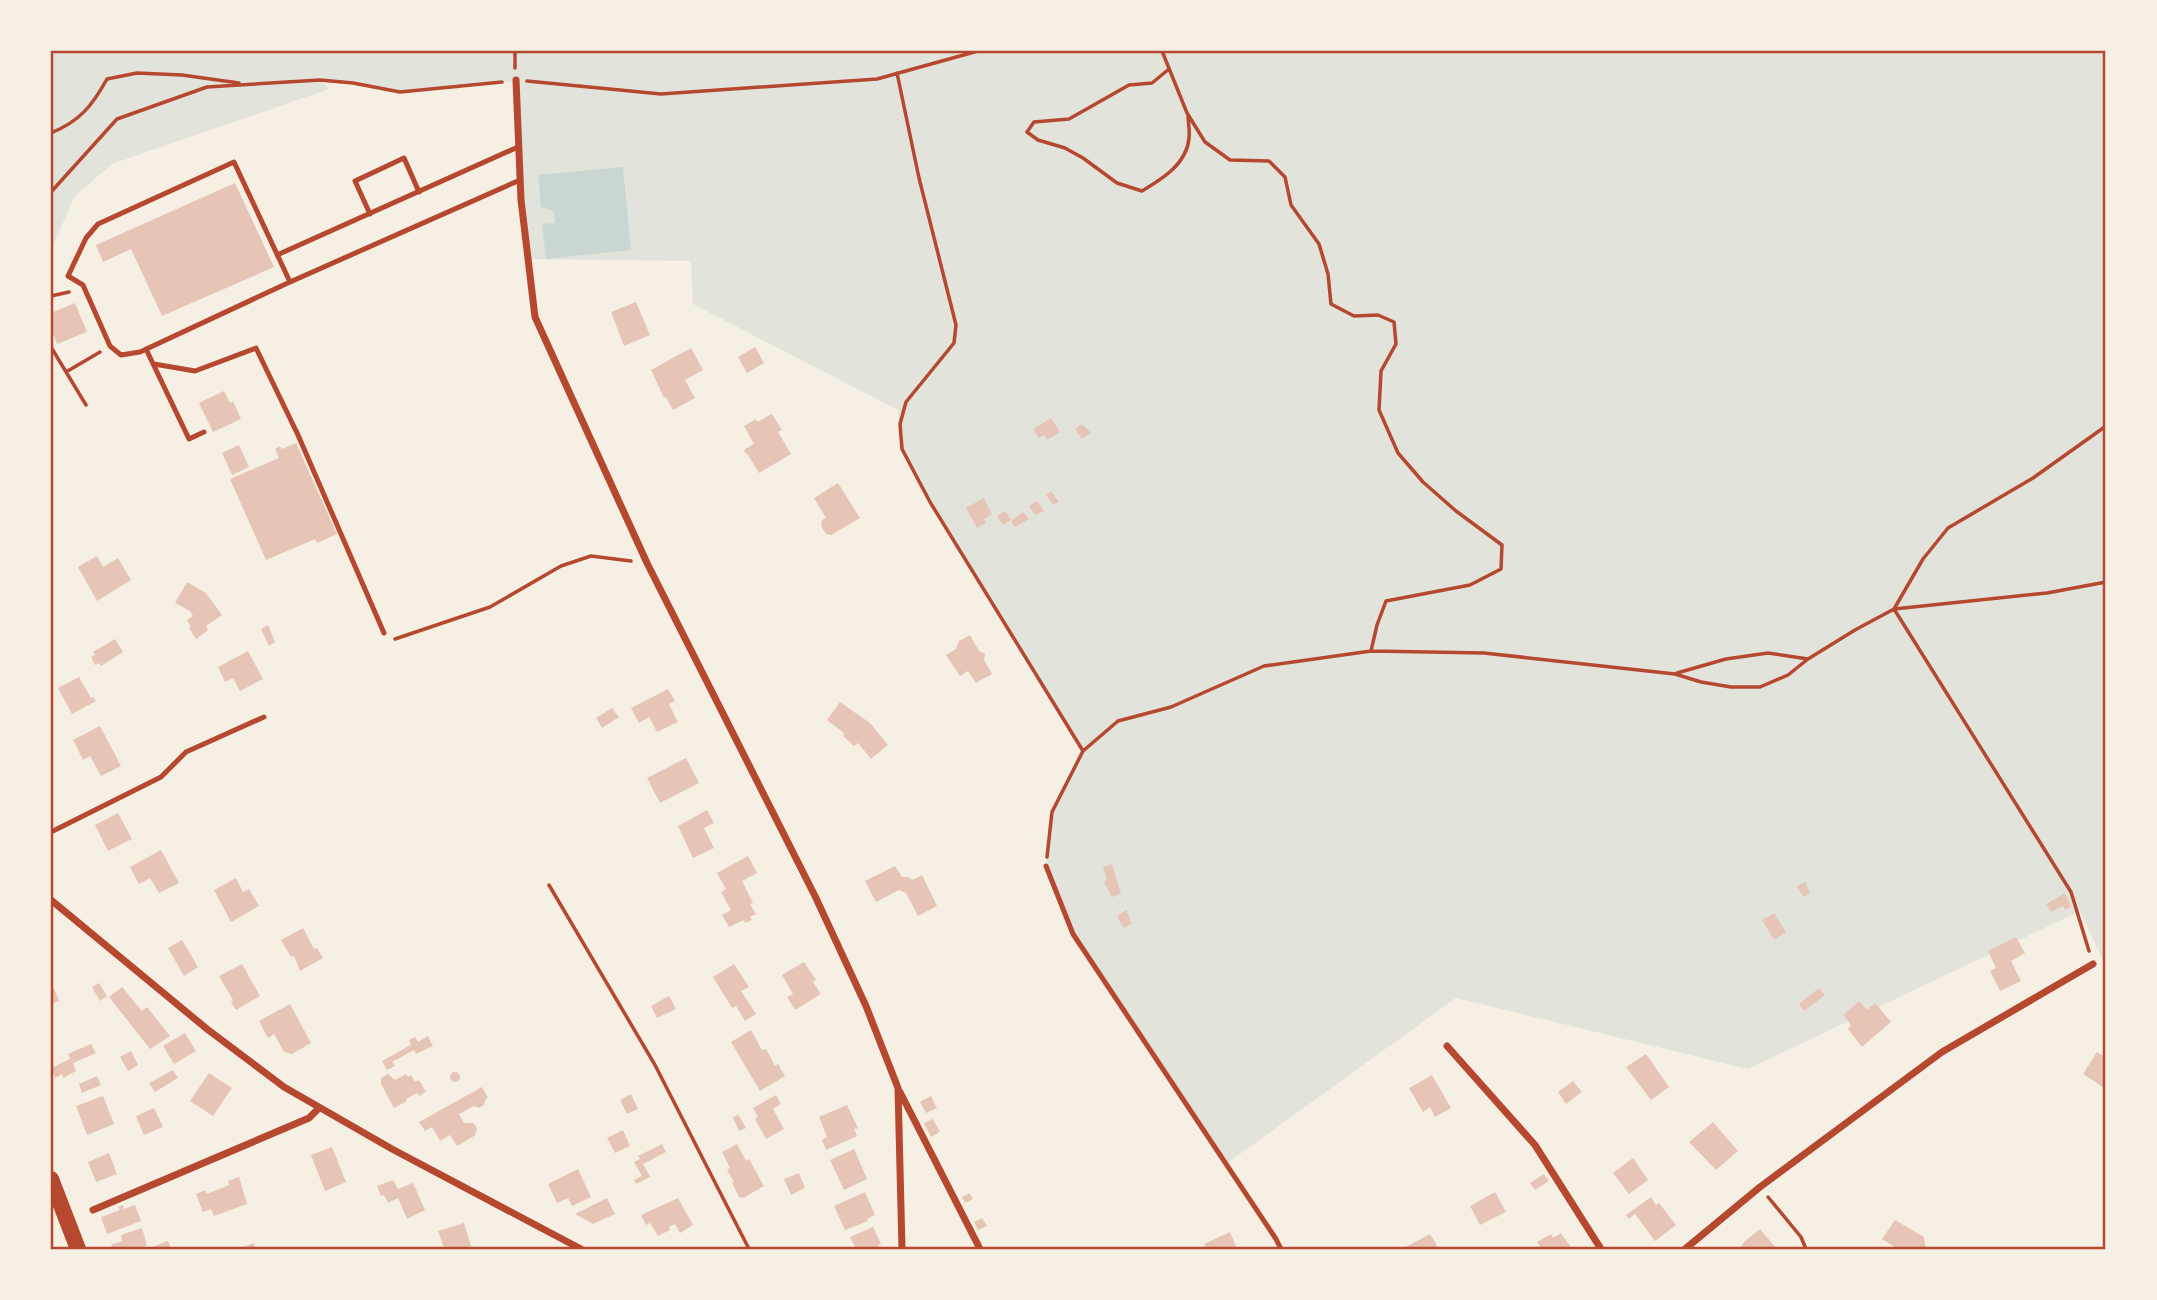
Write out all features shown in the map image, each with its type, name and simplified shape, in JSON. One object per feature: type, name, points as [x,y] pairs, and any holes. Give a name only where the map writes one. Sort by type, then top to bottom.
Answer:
[{"type":"main road","points":[[51,1179],[78,1249]]},
{"type":"street","points":[[516,80],[520,180],[535,317],[647,564],[815,896],[866,1006],[898,1088],[980,1249]]},
{"type":"street","points":[[51,900],[207,1029],[284,1087],[392,1149],[581,1249]]},
{"type":"street","points":[[1685,1249],[1760,1187],[1942,1052],[2093,964]]},
{"type":"street","points":[[1447,1046],[1535,1145],[1601,1249]]},
{"type":"street","points":[[898,1088],[902,1249]]},
{"type":"street","points":[[93,1209],[309,1118],[319,1108]]},
{"type":"lane","points":[[277,255],[518,147]]},
{"type":"lane","points":[[370,214],[355,181],[392,164],[404,159],[419,192]]},
{"type":"lane","points":[[290,282],[234,162],[98,224],[86,238],[68,276],[83,285],[110,346],[121,355],[140,352],[520,180]]},
{"type":"lane","points":[[154,364],[195,371],[256,348],[298,435],[384,633]]},
{"type":"lane","points":[[146,349],[189,439],[204,432]]},
{"type":"lane","points":[[51,832],[161,777],[186,752],[264,717]]},
{"type":"lane","points":[[1046,866],[1073,934],[1281,1249]]},
{"type":"path","points":[[51,192],[117,119],[207,86],[320,80],[401,92],[516,80],[661,94],[877,79],[978,51]]},
{"type":"path","points":[[1162,51],[1188,113],[1205,142],[1230,160],[1269,161],[1285,177],[1291,205],[1319,244],[1328,274],[1331,304],[1354,316],[1378,315],[1394,322],[1395,344],[1381,371],[1379,410],[1398,453],[1423,482],[1502,545],[1501,569],[1470,585],[1386,601],[1371,651]]},
{"type":"path","points":[[1169,69],[1152,83],[1129,85],[1069,119],[1034,122],[1027,132],[1038,140],[1065,148],[1083,158],[1118,183],[1142,191],[1165,177],[1181,160],[1189,140],[1188,113]]},
{"type":"path","points":[[51,133],[70,125],[93,103],[107,79],[137,73],[182,75],[248,84]]},
{"type":"path","points":[[897,73],[919,178],[956,325],[954,343],[906,402],[900,424],[902,449],[930,502],[1083,751]]},
{"type":"path","points":[[51,346],[86,405]]},
{"type":"path","points":[[66,372],[110,346]]},
{"type":"path","points":[[1894,610],[1923,559],[1948,528],[2033,478],[2106,426]]},
{"type":"path","points":[[384,633],[396,639],[490,607],[561,566],[591,556],[647,564]]},
{"type":"path","points":[[1046,866],[1052,812],[1083,751],[1118,722],[1171,707],[1264,666],[1371,651],[1484,653],[1675,674],[1731,687],[1760,687],[1788,676],[1808,659],[1894,610],[2047,593],[2106,582]]},
{"type":"path","points":[[1894,610],[2071,892],[2093,964]]},
{"type":"path","points":[[1675,674],[1726,659],[1768,653],[1808,659]]},
{"type":"path","points":[[549,885],[656,1065],[749,1249]]},
{"type":"path","points":[[1760,1187],[1801,1237],[1806,1249]]},
{"type":"shaded area","points":[[51,51],[2106,51],[2106,967],[2080,911],[1748,1069],[1456,998],[1226,1164],[1077,941],[1046,866],[1052,812],[1083,751],[930,502],[902,449],[898,410],[693,304],[691,261],[528,259],[516,81],[400,92],[353,83],[321,81],[329,89],[112,164],[74,197],[51,251]]},
{"type":"shaded area","points":[[623,167],[631,250],[546,259],[542,224],[555,223],[554,211],[541,207],[538,175]]},
{"type":"building","points":[[235,183],[274,267],[162,316],[131,249],[103,262],[96,245]]},
{"type":"building","points":[[636,302],[650,335],[624,346],[611,312]]},
{"type":"building","points":[[75,303],[87,332],[57,344],[51,328],[51,313]]},
{"type":"building","points":[[755,347],[764,363],[747,373],[738,357]]},
{"type":"building","points":[[691,348],[703,370],[685,380],[695,398],[673,410],[666,397],[664,398],[651,370]]},
{"type":"building","points":[[224,391],[230,403],[233,401],[241,419],[213,432],[199,403]]},
{"type":"building","points":[[772,414],[782,430],[778,432],[791,454],[759,473],[744,452],[754,444],[744,426]]},
{"type":"building","points":[[1051,418],[1060,432],[1047,440],[1044,435],[1039,438],[1033,429]]},
{"type":"building","points":[[1082,424],[1091,433],[1082,439],[1075,429]]},
{"type":"building","points":[[296,443],[337,534],[317,543],[315,539],[266,560],[230,479],[279,458],[275,449],[280,446],[282,449]]},
{"type":"building","points":[[239,445],[249,467],[232,475],[222,453]]},
{"type":"building","points":[[838,483],[860,518],[831,535],[826,534],[821,526],[822,520],[826,518],[814,498]]},
{"type":"building","points":[[1051,491],[1059,502],[1053,505],[1046,495]]},
{"type":"building","points":[[984,498],[992,514],[984,519],[986,523],[977,528],[966,508]]},
{"type":"building","points":[[1037,501],[1044,511],[1035,515],[1029,506]]},
{"type":"building","points":[[1005,511],[1011,520],[1003,525],[997,516]]},
{"type":"building","points":[[1023,512],[1029,519],[1015,527],[1011,521]]},
{"type":"building","points":[[97,556],[103,567],[118,558],[131,580],[97,601],[78,567]]},
{"type":"building","points":[[187,582],[206,593],[222,615],[206,626],[208,630],[196,639],[187,620],[193,616],[190,611],[175,603]]},
{"type":"building","points":[[268,625],[275,642],[269,646],[261,629]]},
{"type":"building","points":[[970,635],[979,651],[985,654],[984,660],[992,674],[976,683],[968,671],[960,676],[946,655],[956,649],[959,641]]},
{"type":"building","points":[[115,639],[123,652],[101,666],[99,663],[95,665],[91,657],[95,655],[93,652]]},
{"type":"building","points":[[248,651],[263,679],[240,691],[233,678],[225,682],[218,667]]},
{"type":"building","points":[[79,677],[91,698],[96,701],[72,714],[58,688]]},
{"type":"building","points":[[668,689],[675,701],[669,704],[678,722],[657,732],[649,717],[639,723],[631,708]]},
{"type":"building","points":[[840,702],[870,723],[888,745],[871,759],[858,743],[854,746],[843,736],[844,733],[827,720]]},
{"type":"building","points":[[612,708],[619,717],[602,728],[596,718]]},
{"type":"building","points":[[100,726],[121,766],[101,776],[90,756],[83,760],[73,740]]},
{"type":"building","points":[[686,758],[699,783],[660,803],[647,778]]},
{"type":"building","points":[[707,810],[714,823],[704,828],[714,848],[693,858],[678,826]]},
{"type":"building","points":[[118,813],[132,839],[108,851],[95,825]]},
{"type":"building","points":[[161,850],[179,883],[159,893],[150,878],[139,884],[130,867]]},
{"type":"building","points":[[748,856],[757,873],[742,881],[756,914],[750,917],[752,920],[745,923],[744,920],[729,927],[722,915],[731,910],[721,892],[726,889],[717,873]]},
{"type":"building","points":[[1112,864],[1121,894],[1112,897],[1104,882],[1107,880],[1103,867]]},
{"type":"building","points":[[895,866],[902,877],[912,880],[922,875],[937,906],[918,916],[906,893],[899,890],[876,902],[865,881]]},
{"type":"building","points":[[236,878],[243,892],[249,889],[259,906],[231,922],[214,890]]},
{"type":"building","points":[[1805,882],[1810,893],[1803,897],[1797,886]]},
{"type":"building","points":[[2065,893],[2071,907],[2065,910],[2063,906],[2051,912],[2046,904]]},
{"type":"building","points":[[1126,910],[1132,923],[1124,928],[1117,916]]},
{"type":"building","points":[[1774,913],[1786,932],[1774,940],[1762,920]]},
{"type":"building","points":[[303,928],[314,949],[317,948],[323,958],[300,971],[294,956],[291,957],[281,940]]},
{"type":"building","points":[[2016,937],[2025,953],[2011,961],[2021,981],[2000,991],[1990,971],[1996,968],[1988,951]]},
{"type":"building","points":[[182,940],[198,967],[184,976],[168,948]]},
{"type":"building","points":[[804,962],[816,980],[813,982],[821,994],[795,1010],[787,997],[793,994],[782,975]]},
{"type":"building","points":[[242,964],[260,996],[236,1010],[219,976]]},
{"type":"building","points":[[734,964],[749,987],[741,991],[756,1014],[745,1021],[736,1006],[732,1008],[713,977]]},
{"type":"building","points":[[99,983],[107,996],[100,1001],[92,987]]},
{"type":"building","points":[[122,987],[142,1011],[147,1007],[170,1036],[150,1049],[109,997]]},
{"type":"building","points":[[54,988],[59,1001],[52,1004],[51,989]]},
{"type":"building","points":[[1819,988],[1825,995],[1804,1011],[1799,1004]]},
{"type":"building","points":[[669,996],[676,1009],[657,1018],[651,1006]]},
{"type":"building","points":[[1859,1001],[1867,1010],[1875,1003],[1891,1022],[1862,1047],[1848,1029],[1851,1025],[1843,1015]]},
{"type":"building","points":[[290,1004],[311,1043],[292,1054],[284,1052],[274,1034],[268,1038],[259,1021]]},
{"type":"building","points":[[751,1030],[762,1050],[766,1049],[775,1066],[778,1064],[785,1076],[760,1091],[731,1042]]},
{"type":"building","points":[[185,1033],[196,1051],[174,1064],[163,1046]]},
{"type":"building","points":[[428,1036],[433,1046],[416,1054],[414,1050],[392,1062],[395,1066],[387,1070],[382,1061],[411,1045],[409,1040],[415,1037],[418,1042]]},
{"type":"building","points":[[91,1044],[96,1053],[73,1063],[76,1071],[63,1078],[62,1074],[55,1078],[51,1068],[70,1059],[68,1054]]},
{"type":"building","points":[[131,1051],[138,1065],[128,1071],[120,1057]]},
{"type":"building","points":[[2097,1052],[2106,1058],[2106,1089],[2083,1074]]},
{"type":"building","points":[[1646,1054],[1669,1087],[1651,1100],[1626,1067]]},
{"type":"building","points":[[173,1070],[178,1078],[155,1092],[149,1083]]},
{"type":"building","points":[[455,1072],[459,1073],[459,1081],[455,1082],[451,1081],[450,1077],[451,1073]]},
{"type":"building","points":[[209,1073],[232,1088],[213,1116],[190,1101]]},
{"type":"building","points":[[388,1074],[395,1080],[406,1074],[408,1077],[411,1075],[415,1082],[419,1080],[426,1092],[419,1096],[417,1093],[394,1108],[381,1084],[381,1078]]},
{"type":"building","points":[[1432,1075],[1451,1108],[1435,1117],[1430,1107],[1423,1112],[1409,1088]]},
{"type":"building","points":[[97,1076],[101,1085],[82,1093],[79,1084]]},
{"type":"building","points":[[1573,1081],[1582,1092],[1566,1104],[1558,1092]]},
{"type":"building","points":[[482,1087],[488,1098],[484,1105],[479,1108],[474,1106],[459,1114],[464,1123],[473,1123],[477,1130],[474,1136],[457,1146],[450,1135],[440,1141],[432,1127],[425,1131],[419,1122]]},
{"type":"building","points":[[631,1094],[638,1109],[627,1114],[620,1100]]},
{"type":"building","points":[[776,1095],[781,1104],[773,1109],[784,1129],[766,1139],[755,1119],[758,1117],[753,1108]]},
{"type":"building","points":[[103,1096],[114,1124],[87,1135],[76,1106]]},
{"type":"building","points":[[931,1096],[937,1108],[926,1113],[920,1102]]},
{"type":"building","points":[[847,1105],[858,1128],[854,1129],[857,1136],[826,1150],[822,1140],[827,1137],[819,1117]]},
{"type":"building","points":[[154,1108],[163,1127],[144,1135],[136,1116]]},
{"type":"building","points":[[738,1114],[746,1128],[739,1131],[733,1118]]},
{"type":"building","points":[[933,1119],[940,1132],[931,1137],[924,1123]]},
{"type":"building","points":[[1713,1122],[1738,1151],[1716,1170],[1689,1142]]},
{"type":"building","points":[[623,1130],[630,1146],[615,1153],[607,1138]]},
{"type":"building","points":[[662,1144],[666,1152],[643,1164],[650,1177],[636,1184],[634,1180],[642,1176],[634,1162],[640,1159],[638,1156]]},
{"type":"building","points":[[737,1144],[764,1186],[743,1198],[739,1197],[732,1183],[734,1182],[727,1170],[730,1168],[722,1152]]},
{"type":"building","points":[[332,1147],[346,1182],[325,1191],[311,1155]]},
{"type":"building","points":[[854,1149],[867,1179],[844,1190],[830,1160]]},
{"type":"building","points":[[109,1153],[117,1174],[96,1182],[88,1162]]},
{"type":"building","points":[[1633,1158],[1648,1180],[1629,1194],[1613,1173]]},
{"type":"building","points":[[578,1169],[591,1197],[572,1206],[568,1198],[557,1203],[548,1184]]},
{"type":"building","points":[[799,1173],[805,1188],[791,1195],[784,1179]]},
{"type":"building","points":[[1544,1174],[1549,1181],[1535,1190],[1530,1183]]},
{"type":"building","points":[[239,1177],[247,1204],[214,1216],[211,1209],[203,1212],[196,1194],[205,1190],[207,1194],[229,1185],[228,1181]]},
{"type":"building","points":[[393,1180],[398,1189],[413,1183],[425,1210],[407,1219],[398,1198],[388,1203],[377,1186]]},
{"type":"building","points":[[865,1192],[875,1215],[867,1219],[868,1221],[845,1230],[834,1206]]},
{"type":"building","points":[[1495,1192],[1506,1212],[1480,1225],[1470,1206]]},
{"type":"building","points":[[970,1193],[973,1199],[965,1203],[962,1197]]},
{"type":"building","points":[[1651,1197],[1676,1225],[1655,1241],[1635,1214],[1629,1219],[1626,1215]]},
{"type":"building","points":[[607,1198],[615,1214],[593,1224],[575,1214]]},
{"type":"building","points":[[678,1198],[693,1225],[680,1233],[675,1224],[658,1236],[650,1223],[646,1225],[641,1215]]},
{"type":"building","points":[[123,1205],[124,1209],[135,1205],[141,1221],[107,1234],[101,1217],[120,1210],[118,1207]]},
{"type":"building","points":[[982,1218],[987,1226],[978,1230],[974,1222]]},
{"type":"building","points":[[1895,1220],[1924,1237],[1926,1249],[1898,1249],[1882,1239]]},
{"type":"building","points":[[464,1223],[471,1246],[460,1249],[450,1249],[449,1246],[444,1248],[438,1231]]},
{"type":"building","points":[[873,1227],[881,1244],[878,1245],[880,1249],[856,1249],[850,1237]]},
{"type":"building","points":[[142,1228],[147,1245],[145,1249],[113,1249],[111,1245],[122,1241],[121,1235]]},
{"type":"building","points":[[1760,1229],[1777,1249],[1739,1249],[1745,1241]]},
{"type":"building","points":[[1230,1232],[1237,1249],[1206,1249],[1204,1244]]},
{"type":"building","points":[[1561,1233],[1572,1249],[1542,1249],[1537,1242],[1551,1234],[1553,1238]]},
{"type":"building","points":[[1430,1234],[1439,1249],[1402,1249]]},
{"type":"building","points":[[168,1241],[171,1249],[147,1249]]},
{"type":"building","points":[[254,1243],[256,1249],[237,1249]]}]
